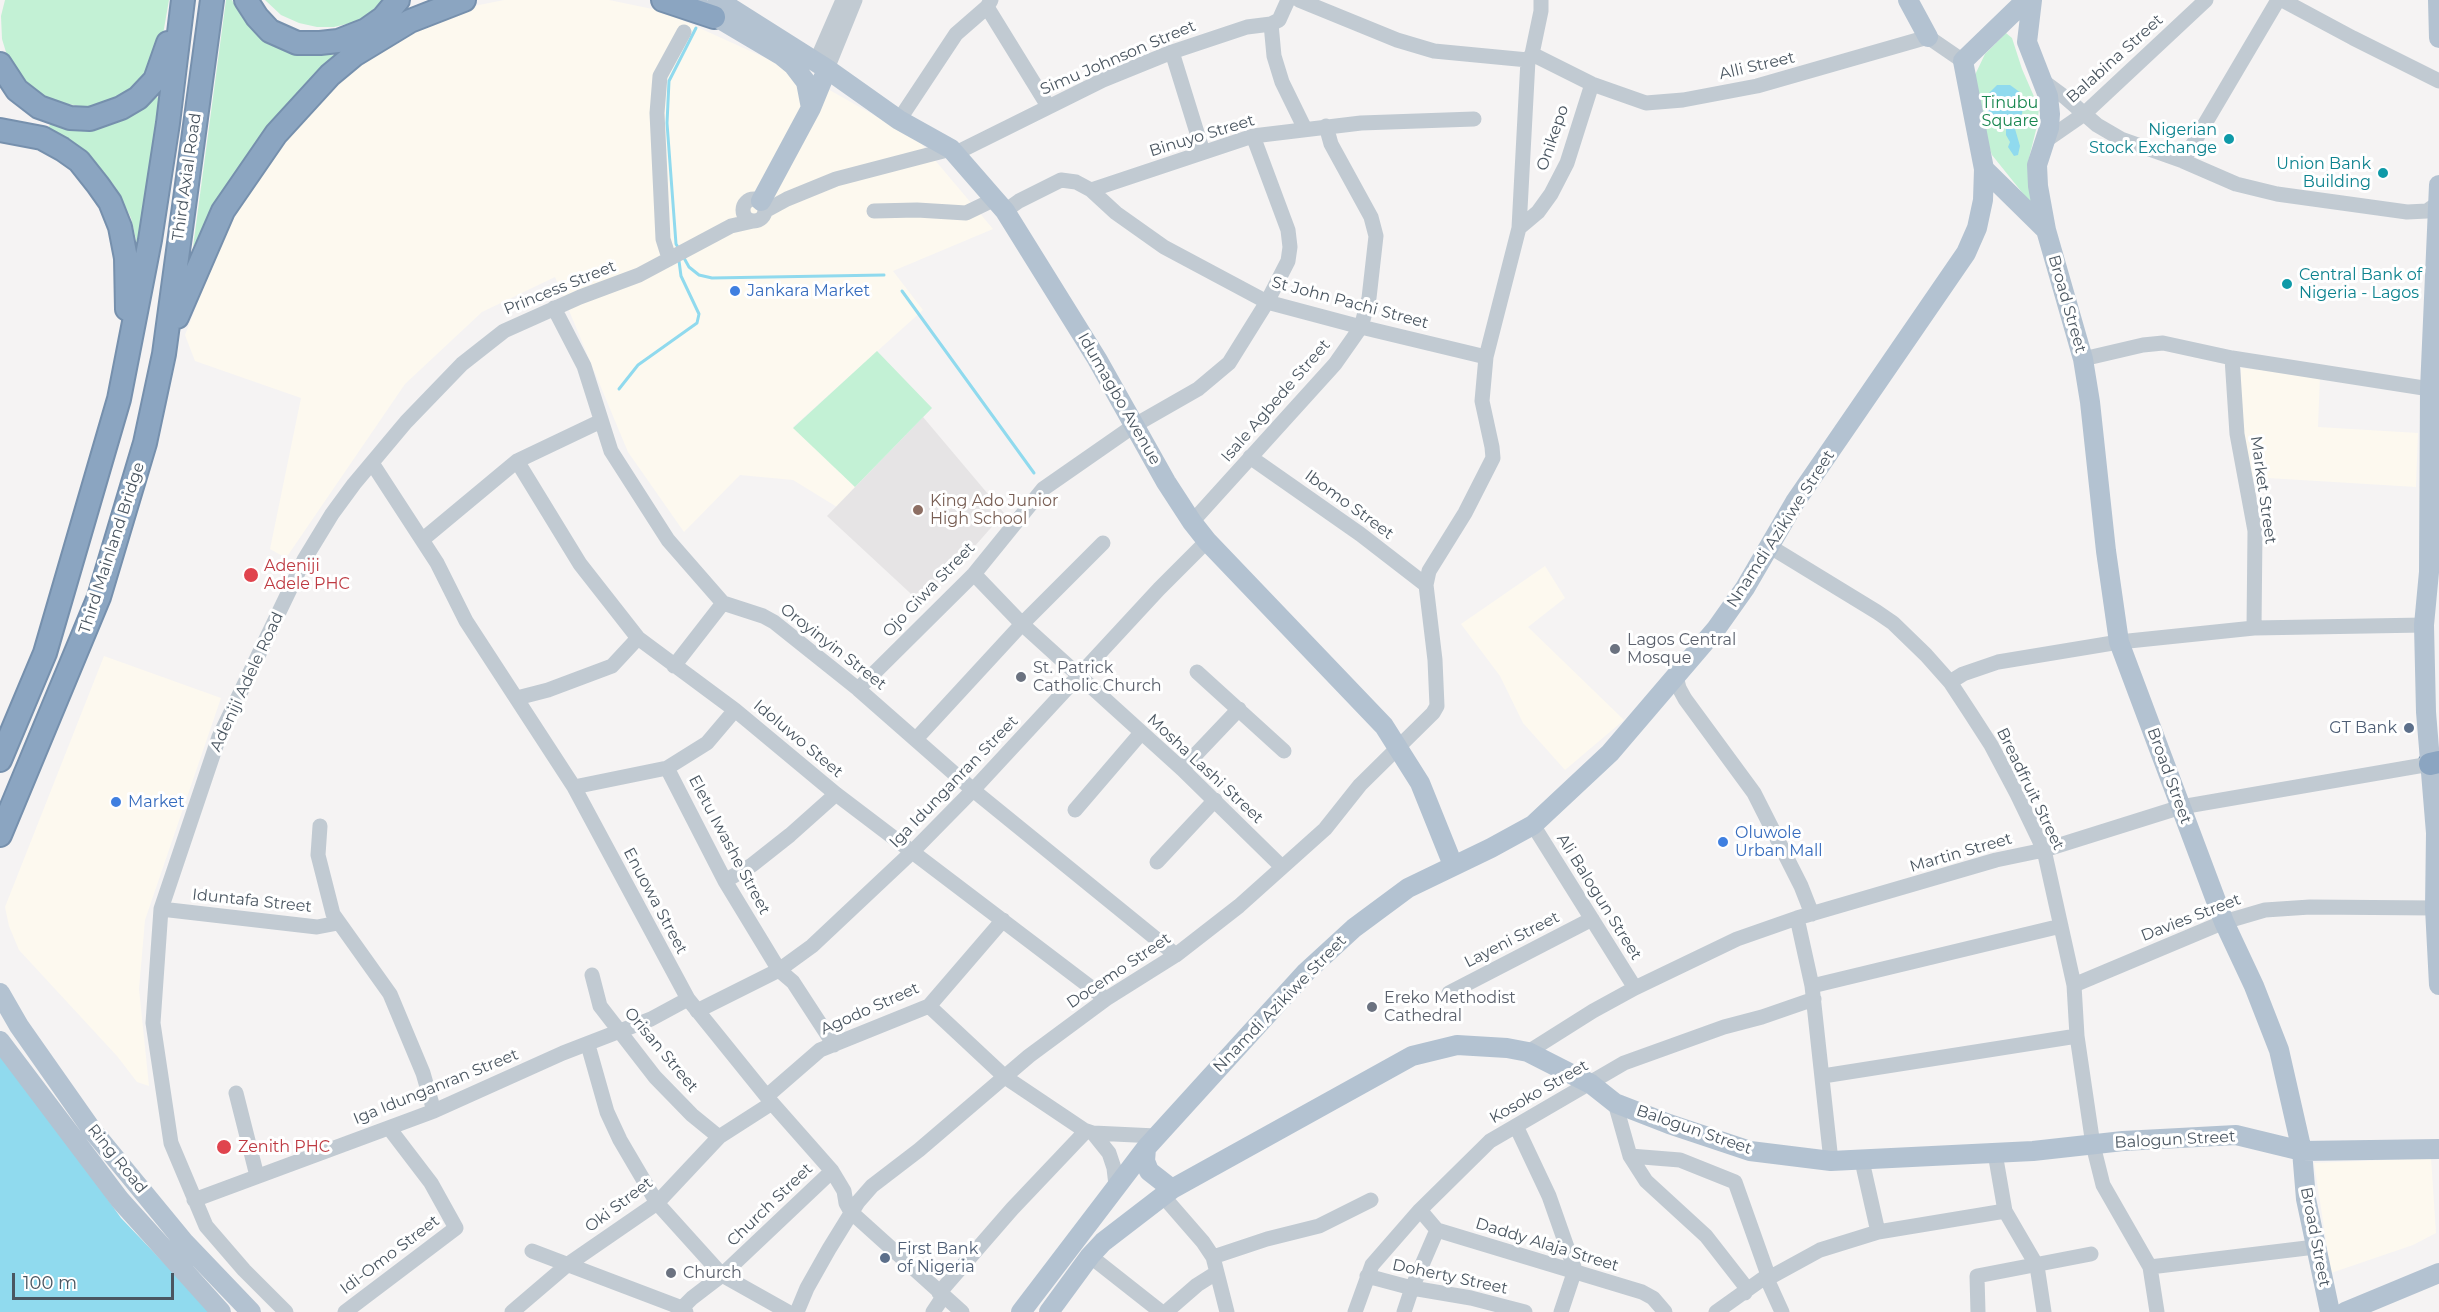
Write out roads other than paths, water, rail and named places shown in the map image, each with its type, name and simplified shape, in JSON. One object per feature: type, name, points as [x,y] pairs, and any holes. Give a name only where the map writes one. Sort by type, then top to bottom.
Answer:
[{"type":"highway","points":[[0,64],[17,90],[39,107],[53,113],[70,118],[90,119],[122,108],[138,98],[155,80],[166,54],[176,0]]},
{"type":"highway","name":"Third Axial Road","points":[[130,337],[150,240],[168,123],[183,0]]},
{"type":"highway","name":"Third Axial Road","points":[[164,352],[212,0]]},
{"type":"highway","points":[[246,0],[270,31],[297,43],[338,41],[366,30],[383,18],[398,0]]},
{"type":"highway","points":[[164,352],[194,274],[223,211],[240,183],[276,134],[330,75],[354,55],[410,21],[464,0]]},
{"type":"highway","points":[[663,0],[716,9]]},
{"type":"highway","points":[[0,130],[42,138],[62,149],[79,161],[110,202],[120,227],[126,258],[126,300],[130,337]]},
{"type":"highway","name":"Third Mainland Bridge","points":[[0,760],[16,726],[51,631],[119,399],[130,337]]},
{"type":"highway","name":"Third Mainland Bridge","points":[[0,835],[99,597],[145,443],[164,352]]},
{"type":"main road","name":"Idumagbo Avenue","points":[[689,0],[716,9],[821,65],[899,120],[953,151],[1000,205],[1135,424],[1166,482],[1192,522],[1207,541],[1384,726],[1420,783],[1453,865]]},
{"type":"main road","points":[[1908,0],[1928,37]]},
{"type":"main road","points":[[1964,61],[2026,0]]},
{"type":"main road","name":"Broad Street","points":[[2032,0],[2027,42],[2048,96],[2050,114],[2045,141],[2037,165],[2038,186],[2046,230],[2083,359],[2119,642],[2224,922],[2254,986],[2279,1050],[2302,1151],[2306,1199],[2330,1312]]},
{"type":"main road","points":[[2438,0],[2439,38]]},
{"type":"main road","name":"Idumagbo Avenue","points":[[716,9],[793,65],[806,82],[811,108]]},
{"type":"main road","name":"Nnamdi Azikiwe Street","points":[[1021,1312],[1151,1142],[1306,972],[1354,928],[1408,888],[1533,825],[1610,753],[1723,619],[1745,588],[1795,502],[1824,463],[1870,391],[1966,253],[1977,228],[1983,200],[1984,169],[1964,61]]},
{"type":"main road","points":[[763,206],[811,108],[821,65]]},
{"type":"main road","name":"Broad Street","points":[[1984,169],[2046,230]]},
{"type":"main road","points":[[2438,194],[2430,389],[2429,572],[2424,625],[2434,763],[2435,908],[2439,985]]},
{"type":"main road","name":"Ring Road","points":[[0,993],[19,1026],[92,1130],[185,1243],[251,1312]]},
{"type":"main road","name":"Ring Road","points":[[0,1041],[120,1200],[221,1312]]},
{"type":"main road","name":"Balogun Street","points":[[1048,1312],[1103,1242],[1167,1193],[1412,1056],[1457,1045],[1507,1048],[1528,1052],[1591,1084],[1615,1103],[1750,1151],[1831,1161],[1995,1153],[2123,1141],[2236,1135],[2302,1151],[2439,1149]]},
{"type":"main road","points":[[1151,1142],[1145,1161],[1149,1171],[1167,1193]]},
{"type":"main road","points":[[2345,1312],[2439,1273]]},
{"type":"street","points":[[821,65],[843,0]]},
{"type":"street","points":[[821,65],[855,0]]},
{"type":"street","points":[[1288,0],[1279,20],[1271,24],[1274,56],[1282,82],[1305,129]]},
{"type":"street","points":[[1299,0],[1397,40],[1434,51],[1530,57]]},
{"type":"street","points":[[1426,585],[1429,571],[1465,513],[1492,458],[1492,447],[1482,401],[1486,357],[1519,228],[1530,57],[1541,11],[1541,0]]},
{"type":"street","name":"Balabina Street","points":[[2045,141],[2084,114],[2206,0]]},
{"type":"street","points":[[2183,161],[2280,0],[2439,81]]},
{"type":"street","points":[[899,120],[956,34],[989,3],[1048,106]]},
{"type":"street","name":"Simu Johnson Street","points":[[953,151],[1048,106],[1172,52],[1247,27],[1271,24]]},
{"type":"street","points":[[669,258],[663,239],[657,113],[660,76],[684,32]]},
{"type":"street","points":[[1928,37],[1964,61]]},
{"type":"street","name":"Alli Street","points":[[1530,57],[1592,84],[1646,103],[1683,100],[1748,88],[1795,77],[1928,37]]},
{"type":"street","points":[[1172,52],[1203,152]]},
{"type":"street","points":[[2043,81],[2097,125],[2121,139],[2183,161],[2236,184],[2277,194],[2407,212],[2427,211],[2438,194]]},
{"type":"street","name":"Onikepo","points":[[1519,228],[1538,212],[1562,173],[1592,84]]},
{"type":"street","name":"Binuyo Street","points":[[1091,190],[1253,136],[1326,126],[1474,119]]},
{"type":"street","name":"Isale Agbede Street","points":[[1192,522],[1335,364],[1361,327],[1371,287],[1376,236],[1371,217],[1331,144],[1326,126]]},
{"type":"street","name":"Ojo Giwa Street","points":[[858,689],[974,574],[1043,489],[1135,424],[1198,389],[1229,363],[1267,302],[1288,261],[1290,247],[1288,230],[1253,136]]},
{"type":"street","points":[[763,206],[836,179],[953,151]]},
{"type":"street","points":[[874,211],[917,210],[966,213],[1019,201],[1061,180],[1076,182],[1091,190]]},
{"type":"street","name":"St John Pachi Street","points":[[1091,190],[1116,213],[1164,247],[1267,302],[1486,357]]},
{"type":"street","points":[[732,226],[743,204],[751,198],[763,206]]},
{"type":"street","points":[[742,209],[747,220],[753,222],[759,220],[763,206]]},
{"type":"street","name":"Princess Street","points":[[372,463],[406,422],[462,364],[504,331],[554,308],[639,275],[732,226],[753,222]]},
{"type":"street","points":[[554,308],[584,366],[611,451],[668,540],[723,603],[674,666]]},
{"type":"street","points":[[2083,359],[2143,345],[2163,343],[2232,358],[2430,389]]},
{"type":"street","name":"Market Street","points":[[2232,358],[2237,434],[2254,531],[2254,627]]},
{"type":"street","points":[[422,540],[517,461],[601,421]]},
{"type":"street","name":"Ibomo Street","points":[[1250,457],[1360,534],[1426,585]]},
{"type":"street","name":"Idoluwo Steet","points":[[517,461],[580,564],[639,638],[735,710],[836,794],[1106,999]]},
{"type":"street","name":"Enuowa Street","points":[[372,463],[437,563],[466,621],[574,787],[693,1005],[831,1171],[844,1191],[846,1203],[851,1212],[962,1312]]},
{"type":"street","name":"Adeniji Adele Road","points":[[286,1312],[244,1270],[206,1226],[171,1143],[153,1023],[161,909],[219,737],[304,560],[338,506],[372,463]]},
{"type":"street","name":"Iga Idunganran Street","points":[[194,1200],[434,1111],[563,1053],[588,1045],[620,1030],[693,1005],[779,970],[812,946],[912,852],[1207,541]]},
{"type":"street","points":[[916,739],[1022,624],[1103,543]]},
{"type":"street","name":"Breadfruit Street","points":[[1769,546],[1893,623],[1950,682],[1991,745],[2044,850],[2074,985],[2077,1036],[2093,1145],[2103,1185],[2150,1267]]},
{"type":"street","name":"Mosha Lashi Street","points":[[974,574],[1022,624],[1182,769],[1282,867]]},
{"type":"street","name":"Docemo Street","points":[[796,1312],[807,1288],[851,1212],[872,1186],[920,1150],[1029,1056],[1106,999],[1176,955],[1239,906],[1325,829],[1360,785],[1433,713],[1439,701],[1426,585]]},
{"type":"street","name":"Oroyinyin Street","points":[[723,603],[774,622],[858,689],[973,790],[1176,955]]},
{"type":"street","points":[[1950,682],[1963,674],[1998,662],[2119,642],[2254,627],[2424,625]]},
{"type":"street","points":[[517,698],[548,690],[612,666],[639,638]]},
{"type":"street","points":[[1197,672],[1284,752]]},
{"type":"street","points":[[1676,676],[1685,699],[1754,793],[1801,886],[1812,914]]},
{"type":"street","points":[[1182,769],[1239,709]]},
{"type":"street","points":[[574,787],[668,768],[707,743],[735,710]]},
{"type":"street","points":[[1075,810],[1141,734]]},
{"type":"street","name":"Martin Street","points":[[1528,1052],[1593,1011],[1635,988],[1737,939],[1797,918],[1996,860],[2044,850],[2181,807],[2434,763]]},
{"type":"street","name":"Eletu Iwashe Street","points":[[668,768],[725,881],[779,970],[793,982],[834,1045]]},
{"type":"street","points":[[725,881],[752,865],[836,794]]},
{"type":"street","points":[[1157,862],[1215,800]]},
{"type":"street","name":"Ali Balogun Street","points":[[1533,825],[1635,988]]},
{"type":"street","points":[[320,826],[318,855],[330,904],[338,923],[390,994],[423,1073],[434,1111]]},
{"type":"street","name":"Davies Street","points":[[2074,985],[2224,922],[2265,910],[2310,907],[2435,908]]},
{"type":"street","name":"Iduntafa Street","points":[[161,909],[316,927],[338,923]]},
{"type":"street","points":[[1797,918],[1813,992],[1831,1161]]},
{"type":"street","name":"Layeni Street","points":[[1449,993],[1592,919]]},
{"type":"street","name":"Agodo Street","points":[[770,1100],[820,1050],[929,1006],[1003,920]]},
{"type":"street","name":"Kosoko Street","points":[[1355,1312],[1372,1265],[1420,1210],[1490,1141],[1591,1084],[1609,1070],[1724,1027],[1762,1017],[1813,992],[2061,926]]},
{"type":"street","name":"Orisan Street","points":[[592,975],[600,1006],[655,1077],[692,1115],[719,1137]]},
{"type":"street","points":[[929,1006],[1005,1077],[1089,1132],[1109,1153],[1116,1185]]},
{"type":"street","points":[[1823,1076],[2077,1036]]},
{"type":"street","points":[[588,1045],[608,1112],[620,1140],[657,1203],[722,1275],[788,1312]]},
{"type":"street","points":[[236,1093],[257,1176]]},
{"type":"street","name":"Oki Street","points":[[512,1312],[567,1265],[657,1203],[719,1137],[770,1100]]},
{"type":"street","points":[[1615,1103],[1630,1156],[1646,1180],[1706,1236],[1745,1286],[1745,1293]]},
{"type":"street","points":[[1516,1126],[1549,1197],[1575,1270],[1561,1312]]},
{"type":"street","name":"Idi-Omo Street","points":[[345,1312],[456,1228],[431,1184],[389,1128]]},
{"type":"street","points":[[1089,1132],[1151,1142]]},
{"type":"street","points":[[933,1312],[941,1295],[1012,1209],[1089,1132]]},
{"type":"street","points":[[1995,1153],[2005,1210],[2037,1266],[2044,1312]]},
{"type":"street","points":[[1630,1156],[1680,1160],[1735,1182],[1782,1312]]},
{"type":"street","points":[[1862,1161],[1878,1232]]},
{"type":"street","name":"Church Street","points":[[682,1311],[692,1298],[722,1275],[831,1171]]},
{"type":"street","points":[[1167,1193],[1213,1257],[1227,1312]]},
{"type":"street","points":[[1213,1257],[1267,1239],[1319,1226],[1371,1200]]},
{"type":"street","points":[[1404,1312],[1437,1230],[1420,1210]]},
{"type":"street","points":[[1716,1312],[1768,1277],[1820,1250],[1878,1232],[2005,1210]]},
{"type":"street","name":"Daddy Alaja Street","points":[[1437,1230],[1642,1292],[1653,1298],[1665,1312]]},
{"type":"street","points":[[2157,1312],[2150,1267],[2315,1247]]},
{"type":"street","points":[[532,1251],[682,1311]]},
{"type":"street","points":[[1978,1312],[1977,1276],[2091,1254]]},
{"type":"street","points":[[1090,1256],[1161,1312]]},
{"type":"street","points":[[1166,1312],[1197,1285],[1216,1273]]},
{"type":"street","name":"Doherty Street","points":[[1367,1276],[1525,1312]]},
{"type":"water","points":[[1997,85],[2010,85],[2021,93],[2024,100],[2022,114],[2013,122],[2020,146],[2018,155],[2014,156],[2008,147],[2010,142],[2006,135],[2006,124],[1997,122],[1986,110],[1987,95]]},
{"type":"water","points":[[0,1049],[121,1218],[211,1312],[0,1312]]},
{"type":"waterway","points":[[679,249],[676,244],[667,123],[669,81],[696,28]]},
{"type":"waterway","points":[[684,258],[689,267],[699,275],[712,278],[884,275]]},
{"type":"waterway","points":[[619,389],[638,365],[697,323],[699,314],[681,276],[679,261]]},
{"type":"waterway","points":[[902,291],[1034,473]]},
{"type":"place","name":"Nigerian Stock Exchange","points":[[2229,139]]},
{"type":"place","name":"Union Bank Building","points":[[2383,173]]},
{"type":"place","name":"Central Bank of Nigeria - Lagos","points":[[2287,284]]},
{"type":"place","name":"Jankara Market","points":[[735,291]]},
{"type":"place","name":"King Ado Junior High School","points":[[918,510]]},
{"type":"place","name":"Adeniji Adele PHC","points":[[251,575]]},
{"type":"place","name":"Lagos Central Mosque","points":[[1615,649]]},
{"type":"place","name":"St. Patrick Catholic Church","points":[[1021,677]]},
{"type":"place","name":"GT Bank","points":[[2409,728]]},
{"type":"place","name":"Market","points":[[116,802]]},
{"type":"place","name":"Oluwole Urban Mall","points":[[1723,842]]},
{"type":"place","name":"Ereko Methodist Cathedral","points":[[1372,1007]]},
{"type":"place","name":"Zenith PHC","points":[[224,1147]]},
{"type":"place","name":"First Bank of Nigeria","points":[[885,1258]]},
{"type":"place","name":"Church","points":[[671,1273]]},
{"type":"park label","name":"Tinubu Square","points":[[2010,112]]}]
